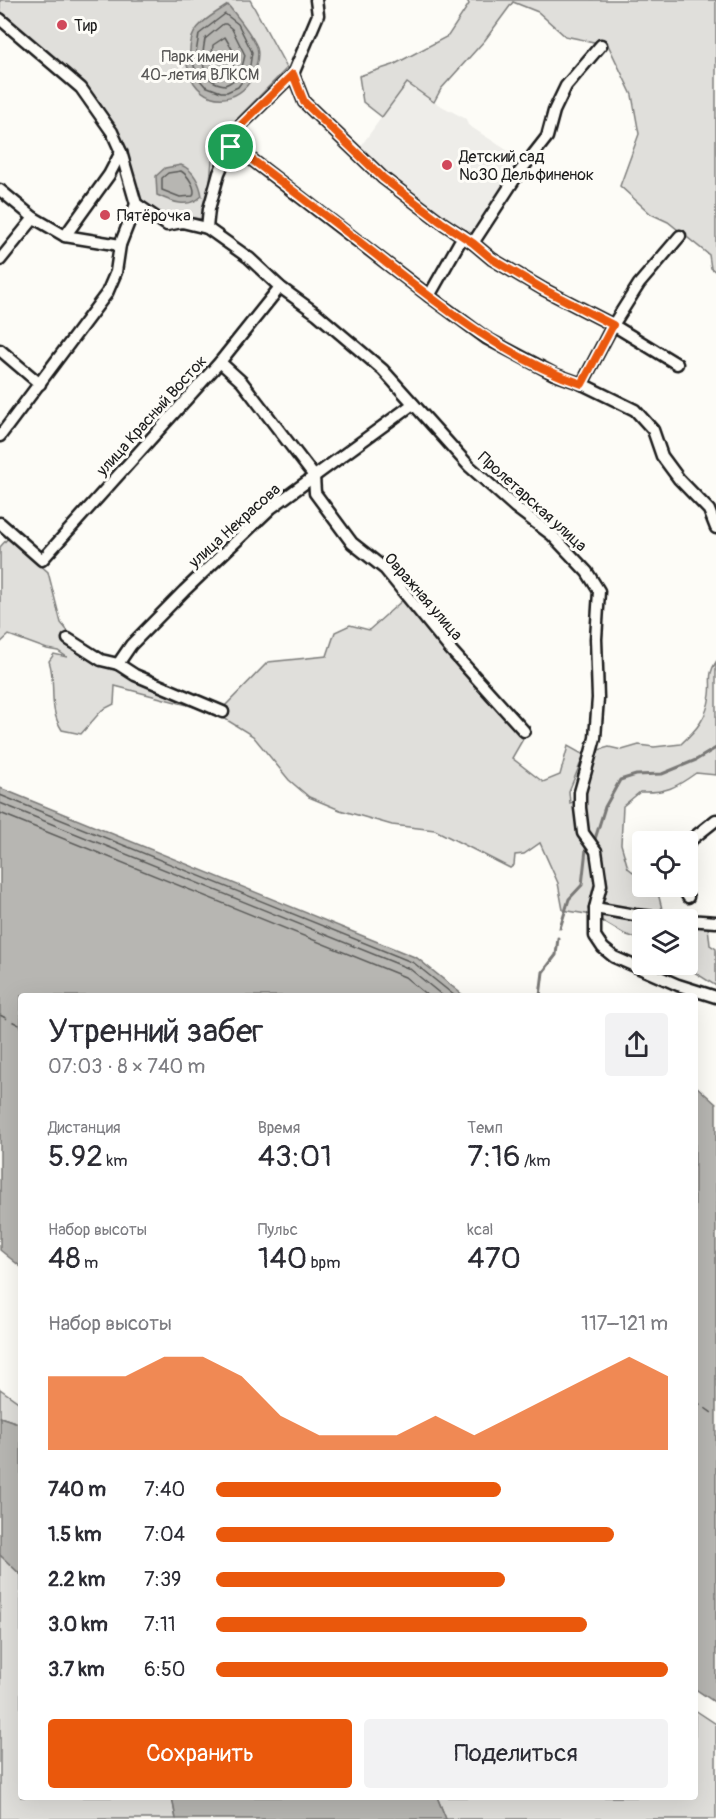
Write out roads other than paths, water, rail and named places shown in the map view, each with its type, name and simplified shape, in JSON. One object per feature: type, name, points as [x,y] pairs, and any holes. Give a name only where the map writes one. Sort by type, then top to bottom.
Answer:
[{"type":"street","points":[[136,204],[167,225],[182,222],[207,228],[209,209],[217,182],[240,126],[293,74],[318,15],[316,0]]},
{"type":"street","points":[[0,19],[81,88],[111,132],[121,152],[136,204],[120,245],[116,272],[107,293],[0,436]]},
{"type":"street","points":[[473,243],[518,174],[547,137],[554,111],[566,86],[601,45]]},
{"type":"street","points":[[293,74],[304,102],[383,178],[492,259],[613,325],[677,364]]},
{"type":"street","points":[[231,147],[251,159],[486,338],[554,374],[582,384],[634,410],[653,429],[662,456],[679,479],[709,510],[716,528]]},
{"type":"street","points":[[65,236],[109,176],[121,152]]},
{"type":"street","points":[[0,190],[34,218],[65,236],[120,245]]},
{"type":"street","points":[[0,260],[34,218]]},
{"type":"street","name":"Пролетарская улица","points":[[207,228],[249,258],[280,287],[318,314],[383,370],[469,466],[515,507],[552,535],[587,572],[599,591],[596,639],[598,698],[595,738],[580,792],[580,800],[584,833],[596,851],[601,885],[596,908],[595,936],[603,948],[614,957],[678,985],[716,997]]},
{"type":"street","points":[[429,296],[463,236]]},
{"type":"street","points":[[582,384],[613,325],[639,284],[680,236]]},
{"type":"street","name":"улица Красный Восток","points":[[0,523],[42,560],[220,362],[280,287]]},
{"type":"street","points":[[0,350],[40,384]]},
{"type":"street","name":"Овражная улица","points":[[220,362],[242,382],[314,476],[315,493],[352,543],[385,569],[450,649],[524,731]]},
{"type":"street","name":"улица Некрасова","points":[[117,663],[131,645],[184,591],[271,508],[413,404]]},
{"type":"street","points":[[68,639],[101,660],[117,663],[135,675],[223,712]]},
{"type":"street","points":[[698,834],[716,820]]},
{"type":"street","points":[[596,908],[632,915]]},
{"type":"street","points":[[698,921],[716,922]]},
{"type":"water","points":[[228,5],[244,25],[257,47],[257,63],[253,77],[239,92],[231,97],[211,97],[202,92],[191,77],[187,65],[191,42],[196,30],[205,20]]},
{"type":"water","points":[[181,165],[193,174],[198,182],[202,196],[197,200],[180,203],[157,195],[156,176],[165,168]]},
{"type":"water","points":[[0,788],[417,958],[460,993],[18,993],[18,1265],[0,1250]]},
{"type":"water","points":[[698,1088],[716,1104],[716,1703],[698,1691]]},
{"type":"water","points":[[0,1417],[18,1423],[18,1572],[0,1555]]},
{"type":"water","points":[[173,1800],[438,1800],[446,1819],[176,1819]]},
{"type":"waterway","points":[[595,839],[605,807],[620,780],[636,775],[662,774],[696,760],[716,748]]},
{"type":"waterway","points":[[560,928],[569,899],[582,885],[586,849]]},
{"type":"waterway","points":[[540,993],[543,972],[556,955],[558,938]]},
{"type":"place","name":"Тир","points":[[62,25]]},
{"type":"place","name":"Детский сад №30 Дельфиненок","points":[[447,165]]},
{"type":"place","name":"Пятёрочка","points":[[105,215]]},
{"type":"park label","name":"Парк имени 40-летия ВЛКСМ","points":[[200,65]]}]
